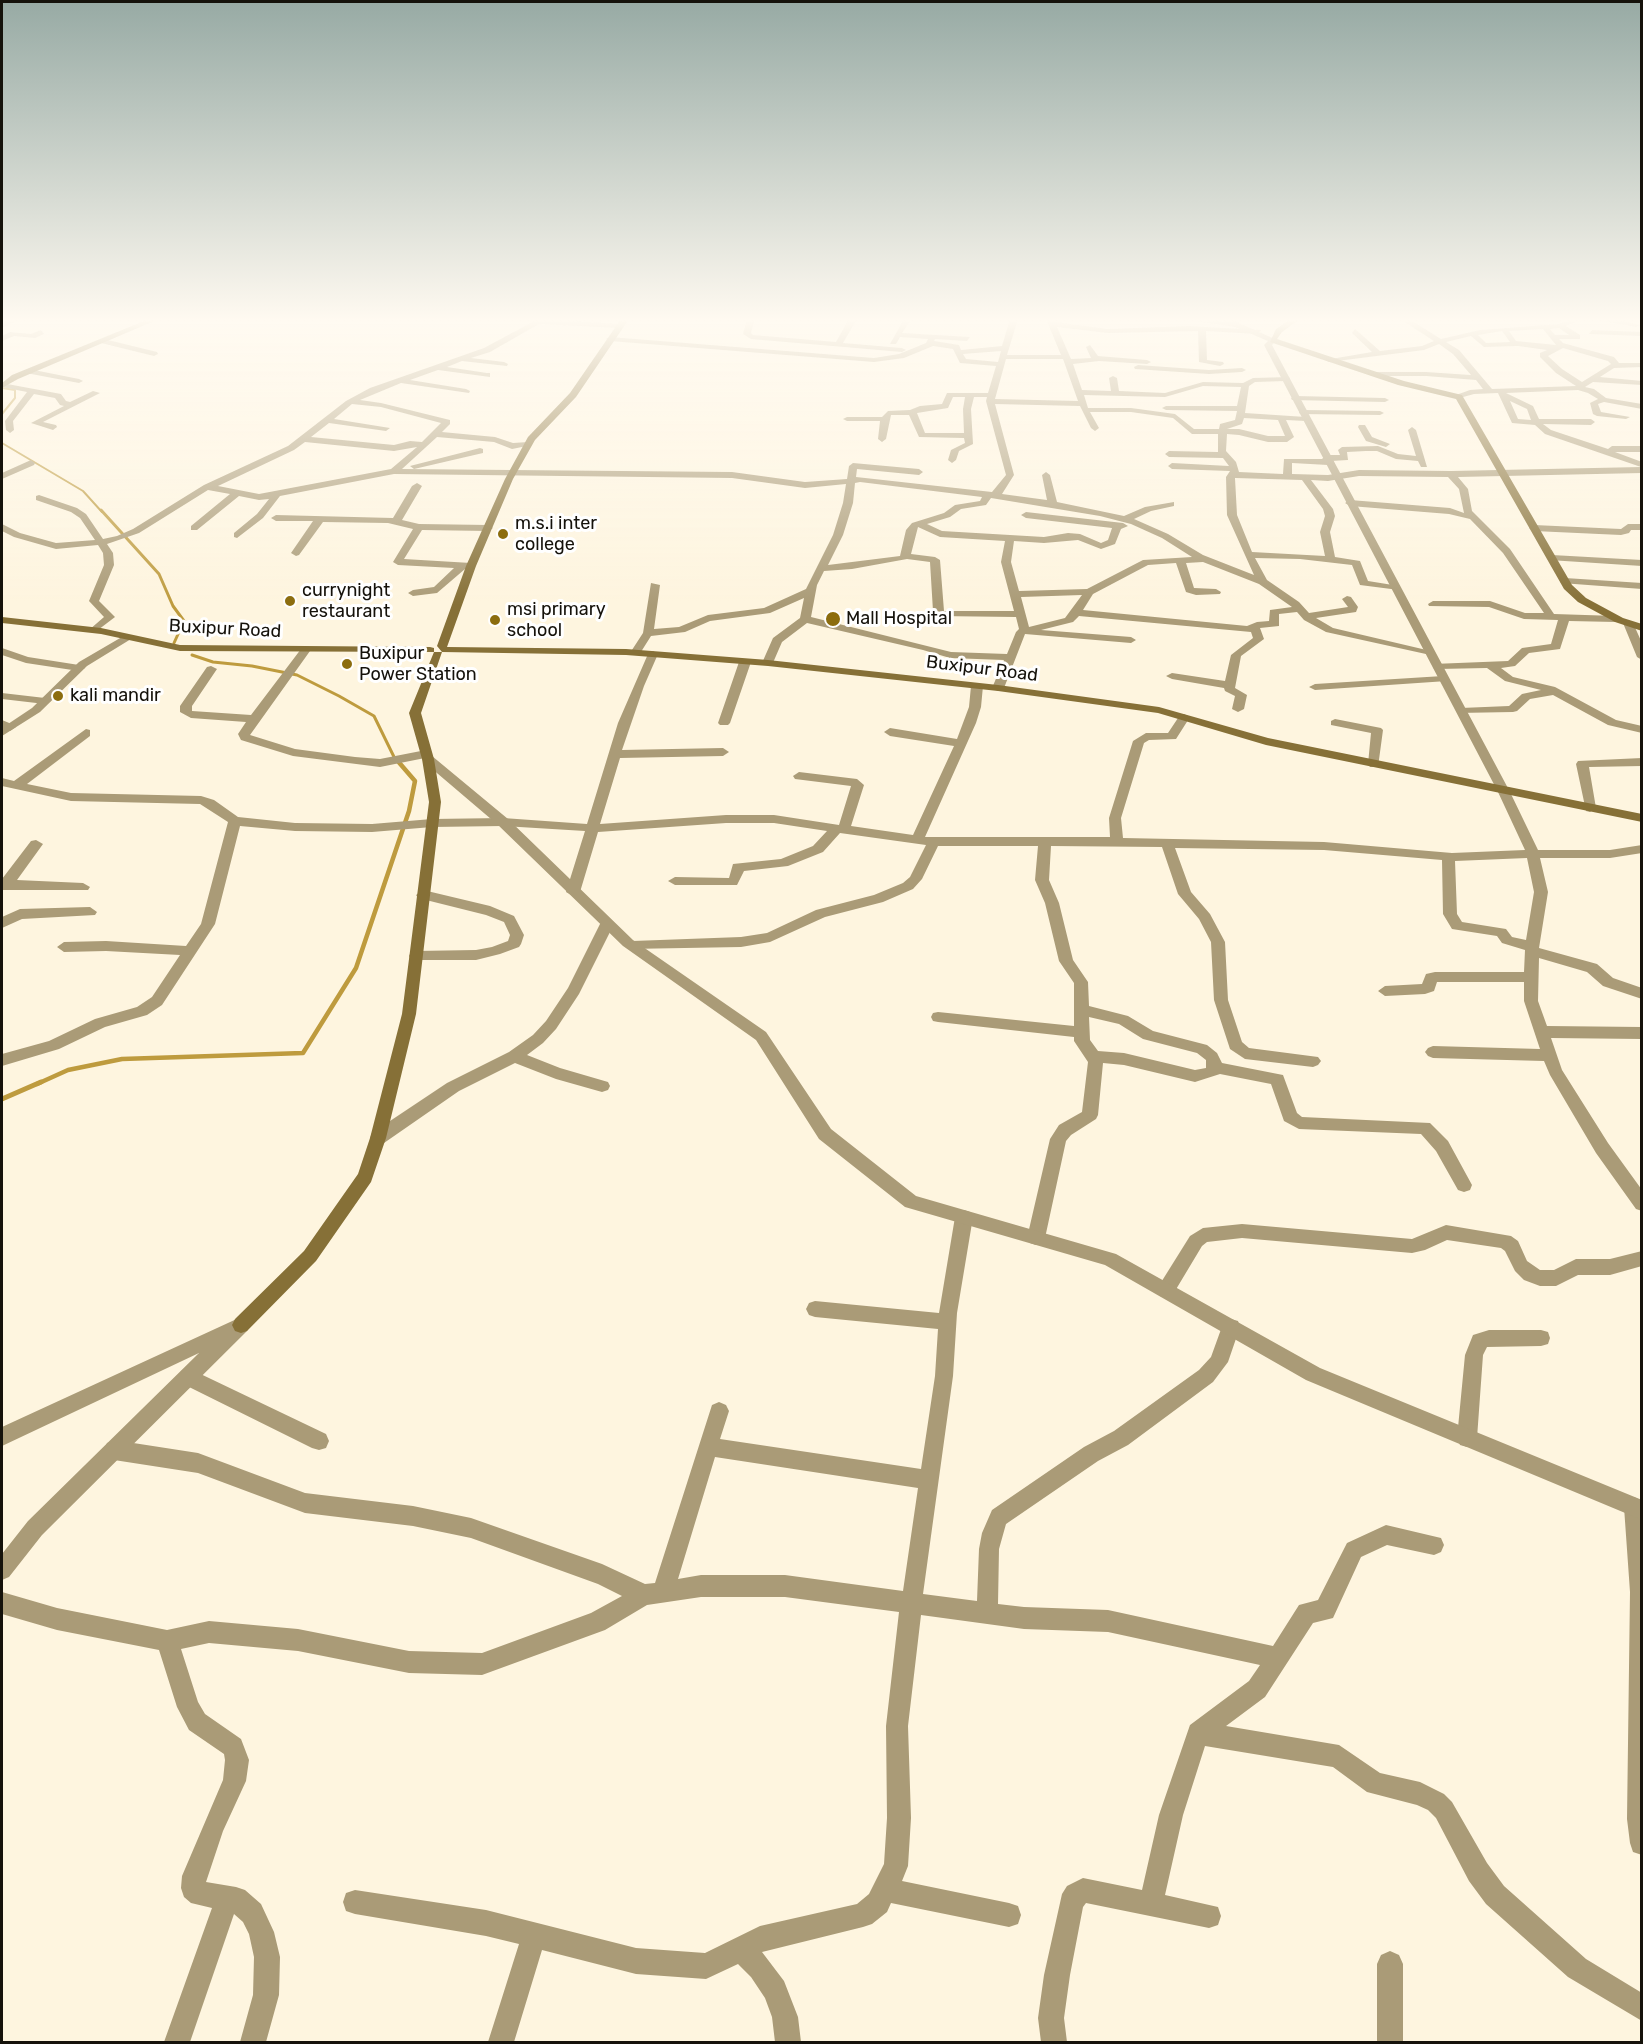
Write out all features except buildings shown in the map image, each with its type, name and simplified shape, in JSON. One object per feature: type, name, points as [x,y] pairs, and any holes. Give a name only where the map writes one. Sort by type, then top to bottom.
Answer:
[{"type":"main road","points":[[241,1325],[310,1256],[365,1177],[378,1138],[409,1014],[435,802],[427,757],[415,713],[467,566],[528,445],[556,414]]},
{"type":"main road","points":[[1469,414],[1565,581],[1582,600],[1616,619],[1641,628]]},
{"type":"main road","name":"Buxipur Road","points":[[2,620],[94,630],[180,648],[635,653],[768,663],[998,688],[1159,710],[1266,741],[1504,792],[1641,818]]},
{"type":"street","points":[[10,430],[9,421],[14,414]]},
{"type":"street","points":[[52,414],[34,423],[53,427]]},
{"type":"street","points":[[2,527],[17,535],[61,546],[101,543],[123,536],[153,522],[200,489],[210,487],[291,448],[335,414]]},
{"type":"street","points":[[393,471],[447,422],[417,414]]},
{"type":"street","points":[[882,438],[887,414]]},
{"type":"street","points":[[913,414],[922,435],[969,436]]},
{"type":"street","points":[[952,460],[955,450],[969,444],[967,414]]},
{"type":"street","points":[[906,556],[912,527],[947,515],[958,507],[982,503],[1002,488],[1010,475],[994,414]]},
{"type":"street","points":[[1088,414],[1095,428]]},
{"type":"street","points":[[1172,414],[1189,431],[1243,433],[1268,439],[1287,439],[1290,437],[1281,418]]},
{"type":"street","points":[[1223,455],[1224,425],[1239,423],[1241,414]]},
{"type":"street","points":[[1257,414],[1281,418],[1327,414]]},
{"type":"street","points":[[1511,414],[1515,421],[1591,422]]},
{"type":"street","points":[[1533,414],[1537,422],[1548,432],[1641,465]]},
{"type":"street","points":[[1601,414],[1626,417]]},
{"type":"street","points":[[1304,415],[1504,792],[1533,854],[1541,892],[1532,949],[1530,1000],[1555,1071],[1640,1201]]},
{"type":"street","points":[[847,419],[885,419]]},
{"type":"street","points":[[327,420],[386,428]]},
{"type":"street","points":[[1362,427],[1372,440],[1419,449]]},
{"type":"street","points":[[1412,430],[1427,473]]},
{"type":"street","points":[[436,434],[495,440],[512,446],[528,445]]},
{"type":"street","points":[[303,439],[394,448],[410,444],[424,445]]},
{"type":"street","points":[[1288,477],[1287,461],[1345,458],[1342,450],[1378,449],[1396,456],[1422,459]]},
{"type":"street","points":[[1603,450],[1641,449]]},
{"type":"street","points":[[210,487],[258,497],[393,471],[480,451]]},
{"type":"street","points":[[1169,454],[1223,455],[1232,462],[1235,472]]},
{"type":"street","points":[[2,476],[31,463]]},
{"type":"street","points":[[768,663],[777,640],[806,619],[811,591],[838,535],[848,503],[853,466],[919,472]]},
{"type":"street","points":[[1172,466],[1305,478],[1336,477],[1359,473],[1451,474],[1641,470]]},
{"type":"street","points":[[393,471],[732,476],[805,485],[834,484],[851,480],[879,480],[1024,499],[1125,523],[1263,582],[1303,613],[1330,630],[1431,654]]},
{"type":"street","points":[[1235,472],[1229,482],[1230,506],[1249,555],[1263,582]]},
{"type":"street","points":[[1451,474],[1463,489],[1466,507],[1507,551],[1552,618]]},
{"type":"street","points":[[1046,475],[1053,505]]},
{"type":"street","points":[[1305,478],[1328,509],[1330,516],[1325,532],[1330,560]]},
{"type":"street","points":[[396,522],[417,486]]},
{"type":"street","points":[[194,528],[237,493]]},
{"type":"street","points":[[237,535],[260,516],[277,494]]},
{"type":"street","points":[[39,498],[74,510],[83,516],[110,560],[94,601],[110,617],[94,630]]},
{"type":"street","points":[[1024,499],[1023,510],[1026,515],[1024,540]]},
{"type":"street","points":[[1350,503],[1450,511],[1474,517]]},
{"type":"street","points":[[919,524],[940,534],[1024,540],[1059,540],[1068,536],[1080,537],[1104,546],[1112,542],[1125,523],[1148,509],[1171,504]]},
{"type":"street","points":[[1026,515],[1125,523]]},
{"type":"street","points":[[276,518],[396,522],[419,527],[488,528]]},
{"type":"street","points":[[296,553],[320,519]]},
{"type":"street","points":[[419,527],[398,562],[467,566]]},
{"type":"street","points":[[1534,528],[1622,532],[1628,527],[1641,528]]},
{"type":"street","points":[[2,543],[17,535]]},
{"type":"street","points":[[1010,539],[1006,562],[1025,630]]},
{"type":"street","points":[[1249,555],[1300,556],[1356,563],[1364,583],[1395,588]]},
{"type":"street","points":[[822,568],[875,563],[906,556],[935,560],[938,611],[941,614],[1020,614]]},
{"type":"street","points":[[1552,558],[1641,563]]},
{"type":"street","points":[[1180,559],[1190,590],[1216,592]]},
{"type":"street","points":[[1014,594],[1089,592],[1146,562],[1206,559]]},
{"type":"street","points":[[413,592],[437,590],[467,566]]},
{"type":"street","points":[[1565,581],[1641,586]]},
{"type":"street","points":[[635,653],[648,633],[655,585]]},
{"type":"street","points":[[648,633],[681,630],[708,618],[766,611],[811,591]]},
{"type":"street","points":[[998,688],[1019,634],[1025,630],[1062,623],[1077,613],[1089,592]]},
{"type":"street","points":[[1077,613],[1249,629],[1254,626],[1275,624],[1274,612],[1352,610],[1353,607],[1347,599]]},
{"type":"street","points":[[1433,604],[1485,603],[1517,615],[1616,619]]},
{"type":"street","points":[[1437,666],[1511,664],[1526,650],[1556,647],[1564,618]]},
{"type":"street","points":[[806,619],[926,647],[950,655],[1010,657]]},
{"type":"street","points":[[1628,623],[1641,657]]},
{"type":"street","points":[[1239,709],[1241,695],[1230,691],[1230,685],[1236,655],[1259,639],[1254,626]]},
{"type":"street","points":[[1025,630],[1043,634],[1131,640]]},
{"type":"street","points":[[4,728],[45,702],[79,668],[127,637]]},
{"type":"street","points":[[2,651],[26,660],[79,668]]},
{"type":"street","points":[[305,651],[254,719],[244,734],[245,737],[316,757],[380,763],[427,757],[503,822],[573,892],[633,946],[761,1036],[825,1134],[911,1202],[1110,1258],[1313,1374],[1638,1508],[1641,1592],[1639,1819],[1641,1843]]},
{"type":"street","points":[[573,892],[638,686],[653,654]]},
{"type":"street","points":[[724,723],[745,662]]},
{"type":"street","points":[[1490,665],[1509,679],[1556,692],[1612,723],[1641,730]]},
{"type":"street","points":[[211,669],[186,706],[186,712],[191,715],[254,719]]},
{"type":"street","points":[[1172,676],[1230,685]]},
{"type":"street","points":[[1315,687],[1443,678]]},
{"type":"street","points":[[917,840],[972,715],[977,686]]},
{"type":"street","points":[[1461,711],[1507,711],[1514,709],[1526,696],[1556,692]]},
{"type":"street","points":[[2,696],[45,702]]},
{"type":"street","points":[[1117,841],[1115,818],[1139,741],[1146,737],[1172,736],[1184,717]]},
{"type":"street","points":[[1335,723],[1377,730],[1374,764]]},
{"type":"street","points":[[890,732],[960,743]]},
{"type":"street","points":[[16,785],[86,734]]},
{"type":"street","points":[[616,754],[723,752]]},
{"type":"street","points":[[1590,808],[1582,764],[1641,762]]},
{"type":"street","points":[[675,881],[732,882],[738,867],[783,863],[818,849],[841,828],[859,789],[858,785],[853,782],[799,776]]},
{"type":"street","points":[[2,782],[60,796],[201,800],[210,803],[235,821],[295,827],[372,828],[432,822],[503,822],[594,828],[726,819],[774,819],[934,842],[1117,841],[1324,846],[1448,856],[1640,852]]},
{"type":"street","points":[[2,1060],[54,1045],[100,1023],[151,1006],[157,1001],[212,914],[235,821]]},
{"type":"street","points":[[633,946],[741,942],[770,937],[821,913],[878,898],[908,886],[915,879],[934,842]]},
{"type":"street","points":[[1036,1238],[1058,1138],[1065,1130],[1090,1115],[1094,1056],[1082,1041],[1081,982],[1066,961],[1052,903],[1042,880],[1046,842]]},
{"type":"street","points":[[3,885],[14,875],[36,844]]},
{"type":"street","points":[[1167,844],[1185,894],[1205,917],[1218,942],[1221,1000],[1235,1045],[1245,1053],[1313,1061]]},
{"type":"street","points":[[1448,856],[1450,914],[1457,926],[1501,932],[1507,940],[1592,968],[1608,982],[1641,994]]},
{"type":"street","points":[[3,885],[83,887]]},
{"type":"street","points":[[416,956],[476,955],[514,944],[517,935],[509,919],[490,911],[423,895]]},
{"type":"street","points":[[2,923],[20,914],[90,912]]},
{"type":"street","points":[[378,1138],[453,1087],[514,1056],[538,1039],[574,990],[608,924]]},
{"type":"street","points":[[64,947],[105,946],[190,951]]},
{"type":"street","points":[[1385,992],[1425,989],[1429,987],[1431,978],[1436,977],[1531,977]]},
{"type":"street","points":[[1081,1010],[1123,1020],[1148,1035],[1202,1049],[1212,1057],[1214,1067],[1213,1072],[1207,1075],[1195,1076],[1133,1061],[1094,1056]]},
{"type":"street","points":[[939,1017],[1082,1032]]},
{"type":"street","points":[[1541,1032],[1641,1034]]},
{"type":"street","points":[[1433,1052],[1550,1055]]},
{"type":"street","points":[[514,1056],[556,1073],[602,1086]]},
{"type":"street","points":[[1214,1067],[1277,1080],[1290,1117],[1299,1123],[1424,1128],[1442,1146],[1464,1185]]},
{"type":"street","points":[[355,1902],[486,1923],[636,1961],[694,1966],[706,1966],[760,1939],[863,1915],[879,1903],[896,1866],[899,1818],[897,1726],[944,1376],[947,1322],[964,1217]]},
{"type":"street","points":[[1166,1290],[1196,1241],[1203,1235],[1242,1232],[1412,1246],[1446,1232],[1505,1241],[1512,1246],[1521,1266],[1530,1275],[1540,1278],[1556,1278],[1576,1267],[1610,1267],[1641,1258]]},
{"type":"street","points":[[815,1309],[947,1322]]},
{"type":"street","points":[[2,1570],[35,1528],[241,1325]]},
{"type":"street","points":[[2,1437],[241,1325]]},
{"type":"street","points":[[987,1612],[989,1549],[992,1533],[999,1517],[1091,1454],[1121,1438],[1206,1376],[1219,1362],[1231,1327]]},
{"type":"street","points":[[1467,1438],[1474,1355],[1480,1341],[1541,1338]]},
{"type":"street","points":[[189,1377],[320,1441]]},
{"type":"street","points":[[654,1593],[719,1411]]},
{"type":"street","points":[[708,1447],[929,1480]]},
{"type":"street","points":[[114,1450],[198,1463],[305,1503],[413,1516],[471,1528],[654,1593]]},
{"type":"street","points":[[1152,1902],[1171,1815],[1198,1733],[1257,1689],[1307,1613],[1324,1610],[1354,1550],[1386,1535],[1434,1545]]},
{"type":"street","points":[[2,1603],[57,1619],[167,1641],[208,1632],[298,1640],[409,1662],[482,1664],[597,1622],[654,1593],[702,1586],[785,1586],[912,1601],[1024,1618],[1108,1621],[1279,1658]]},
{"type":"street","points":[[167,1641],[188,1707],[196,1722],[233,1748],[237,1760],[234,1781],[213,1826],[194,1876],[193,1888],[200,1894],[236,1899],[252,1913],[261,1932],[267,1958],[266,1995],[253,2043]]},
{"type":"street","points":[[1198,1733],[1340,1757],[1375,1784],[1420,1794],[1436,1802],[1444,1810],[1478,1872],[1495,1895],[1577,1968],[1641,2008]]},
{"type":"street","points":[[886,1890],[1009,1914]]},
{"type":"street","points":[[1054,2043],[1052,2018],[1057,1975],[1071,1903],[1083,1890],[1152,1902],[1209,1916]]},
{"type":"street","points":[[177,2043],[228,1897]]},
{"type":"street","points":[[501,2043],[534,1935]]},
{"type":"street","points":[[741,1949],[760,1968],[775,1990],[785,2017],[788,2043]]},
{"type":"street","points":[[1390,1964],[1390,2043]]},
{"type":"waterway","points":[[2,443],[83,491],[102,512]]},
{"type":"waterway","points":[[101,510],[159,574],[173,606],[184,621],[174,643]]},
{"type":"waterway","points":[[192,655],[213,662],[252,666],[297,675],[339,696],[374,716],[396,761]]},
{"type":"waterway","points":[[37,1084],[68,1070],[122,1059],[303,1053],[356,968],[409,811],[415,781],[396,759]]},
{"type":"waterway","points":[[2,1099],[41,1082]]},
{"type":"place","name":"m.s.i inter college","points":[[503,534]]},
{"type":"place","name":"currynight restaurant","points":[[290,601]]},
{"type":"place","name":"Mall Hospital","points":[[833,619]]},
{"type":"place","name":"msi primary school","points":[[495,620]]},
{"type":"place","name":"Buxipur Power Station","points":[[347,664]]},
{"type":"place","name":"kali mandir","points":[[58,696]]}]
